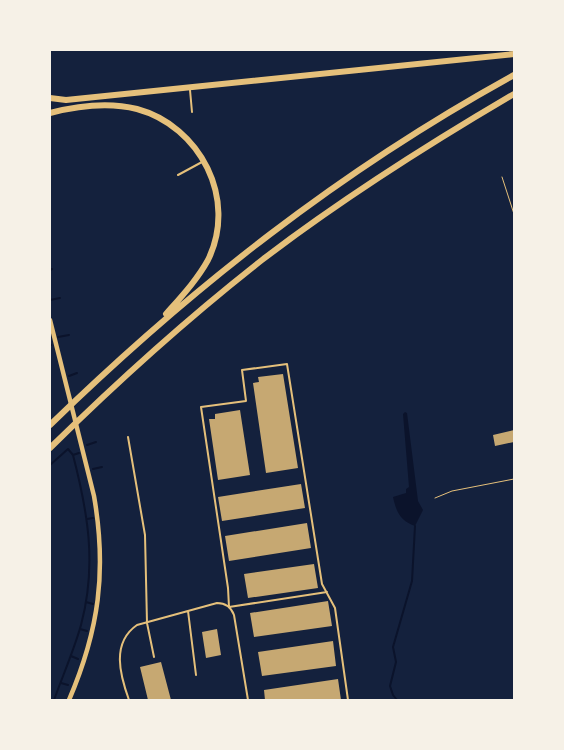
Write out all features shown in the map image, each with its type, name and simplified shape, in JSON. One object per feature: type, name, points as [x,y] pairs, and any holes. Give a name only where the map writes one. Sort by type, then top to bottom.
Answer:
[{"type":"highway","points":[[50,98],[66,100],[514,54]]},
{"type":"highway","points":[[50,425],[149,332],[224,269],[313,202],[406,139],[514,75]]},
{"type":"highway","points":[[50,448],[128,374],[262,260],[380,176],[514,94]]},
{"type":"highway","points":[[50,113],[100,106],[135,109],[164,120],[178,129],[194,145],[204,160],[216,191],[218,212],[213,246],[208,259],[198,275],[149,332]]},
{"type":"main road","points":[[50,320],[83,450],[99,524],[101,578],[93,631],[69,700]]},
{"type":"lane","points":[[189,88],[192,112]]},
{"type":"lane","points":[[178,175],[204,160]]},
{"type":"lane","points":[[248,700],[234,615],[229,606],[228,588],[201,408],[246,400],[242,370],[287,364],[322,584],[335,608],[348,700]]},
{"type":"lane","points":[[128,437],[145,535],[147,623],[154,657]]},
{"type":"lane","points":[[128,700],[120,676],[119,665],[121,649],[126,635],[137,625],[217,603],[229,606],[327,592]]},
{"type":"lane","points":[[188,611],[196,676]]},
{"type":"path","points":[[502,177],[514,214]]},
{"type":"path","points":[[435,498],[452,491],[514,479]]},
{"type":"water","points":[[407,413],[418,501],[423,510],[415,526],[402,518],[393,497],[406,493],[406,489],[409,487],[403,414]]},
{"type":"building","points":[[283,374],[298,468],[266,473],[253,383],[259,382],[258,377]]},
{"type":"building","points":[[240,410],[250,475],[218,480],[209,419],[215,419],[215,414]]},
{"type":"building","points":[[514,430],[514,442],[495,446],[493,435]]},
{"type":"building","points":[[301,484],[305,508],[222,521],[218,497]]},
{"type":"building","points":[[307,523],[311,548],[229,561],[225,536]]},
{"type":"building","points":[[314,564],[318,588],[248,598],[244,574]]},
{"type":"building","points":[[328,601],[332,626],[254,637],[250,613]]},
{"type":"building","points":[[217,629],[221,655],[206,658],[202,632]]},
{"type":"building","points":[[333,641],[336,666],[262,676],[258,652]]},
{"type":"building","points":[[161,662],[171,700],[148,700],[140,667]]},
{"type":"building","points":[[338,679],[341,700],[265,700],[264,690]]},
{"type":"waterway","points":[[50,300],[60,298]]},
{"type":"waterway","points":[[58,337],[69,335]]},
{"type":"waterway","points":[[69,376],[77,373]]},
{"type":"waterway","points":[[87,445],[96,442]]},
{"type":"waterway","points":[[50,465],[68,449],[73,455],[83,498],[89,539],[89,581],[86,603],[72,653],[54,700]]},
{"type":"waterway","points":[[73,455],[79,453]]},
{"type":"waterway","points":[[93,469],[102,467]]},
{"type":"waterway","points":[[87,519],[93,518]]},
{"type":"waterway","points":[[397,700],[390,686],[396,662],[393,647],[412,581],[415,526]]},
{"type":"waterway","points":[[86,602],[93,604]]},
{"type":"waterway","points":[[80,629],[87,631]]},
{"type":"waterway","points":[[71,656],[78,659]]},
{"type":"waterway","points":[[61,683],[68,685]]}]
